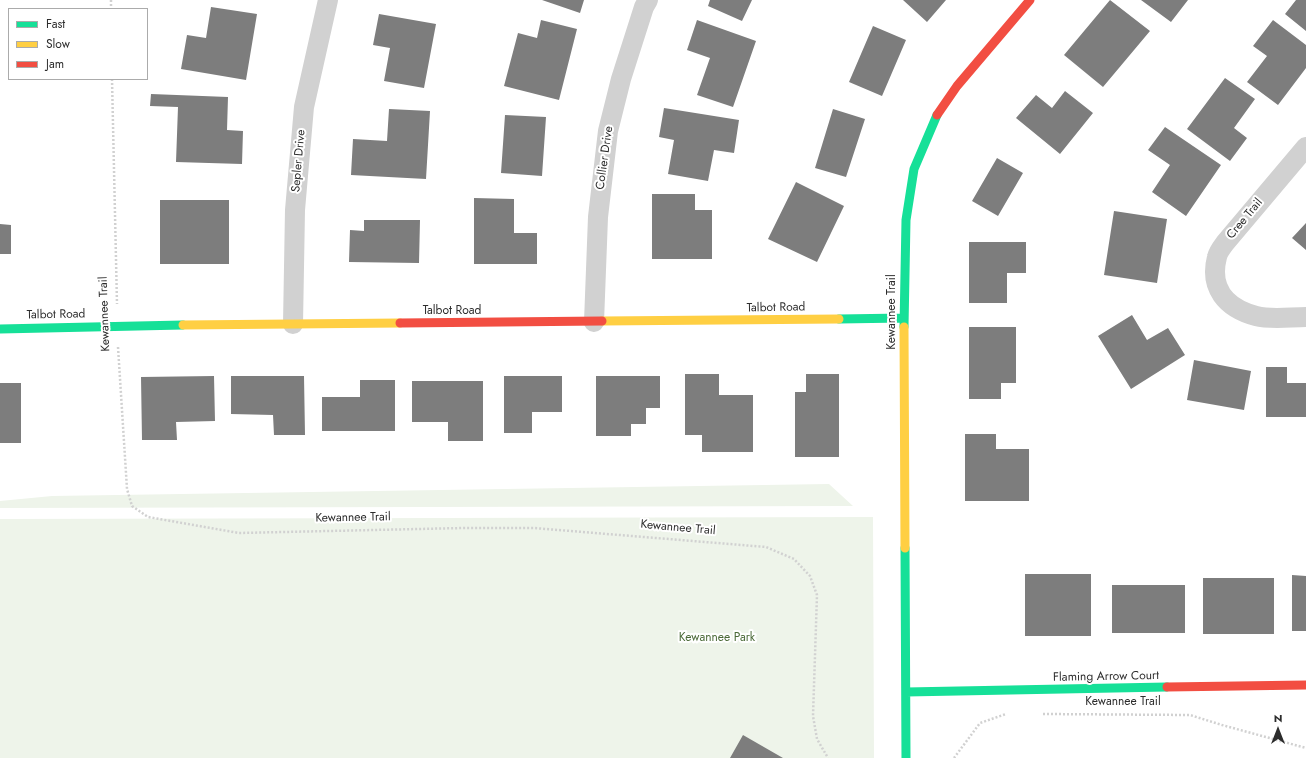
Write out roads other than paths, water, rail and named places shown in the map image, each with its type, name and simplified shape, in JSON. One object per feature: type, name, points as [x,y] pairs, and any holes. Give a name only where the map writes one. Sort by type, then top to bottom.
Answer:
[{"type":"street","name":"Sepler Drive","points":[[293,324],[294,210],[304,107],[328,0]]},
{"type":"street","name":"Collier Drive","points":[[594,322],[598,217],[608,131],[621,79],[644,7],[648,0]]},
{"type":"street","name":"Kewannee Trail","points":[[906,758],[904,318],[906,220],[914,169],[934,119],[957,86],[1030,0]]},
{"type":"street","name":"Cree Trail","points":[[1306,147],[1225,243],[1217,256],[1215,274],[1219,291],[1226,300],[1242,311],[1258,316],[1306,317]]},
{"type":"street","name":"Talbot Road","points":[[0,329],[117,326],[904,318]]},
{"type":"street","name":"Flaming Arrow Court","points":[[906,692],[1306,685]]},
{"type":"park label","name":"Kewannee Park","points":[[717,638]]}]
